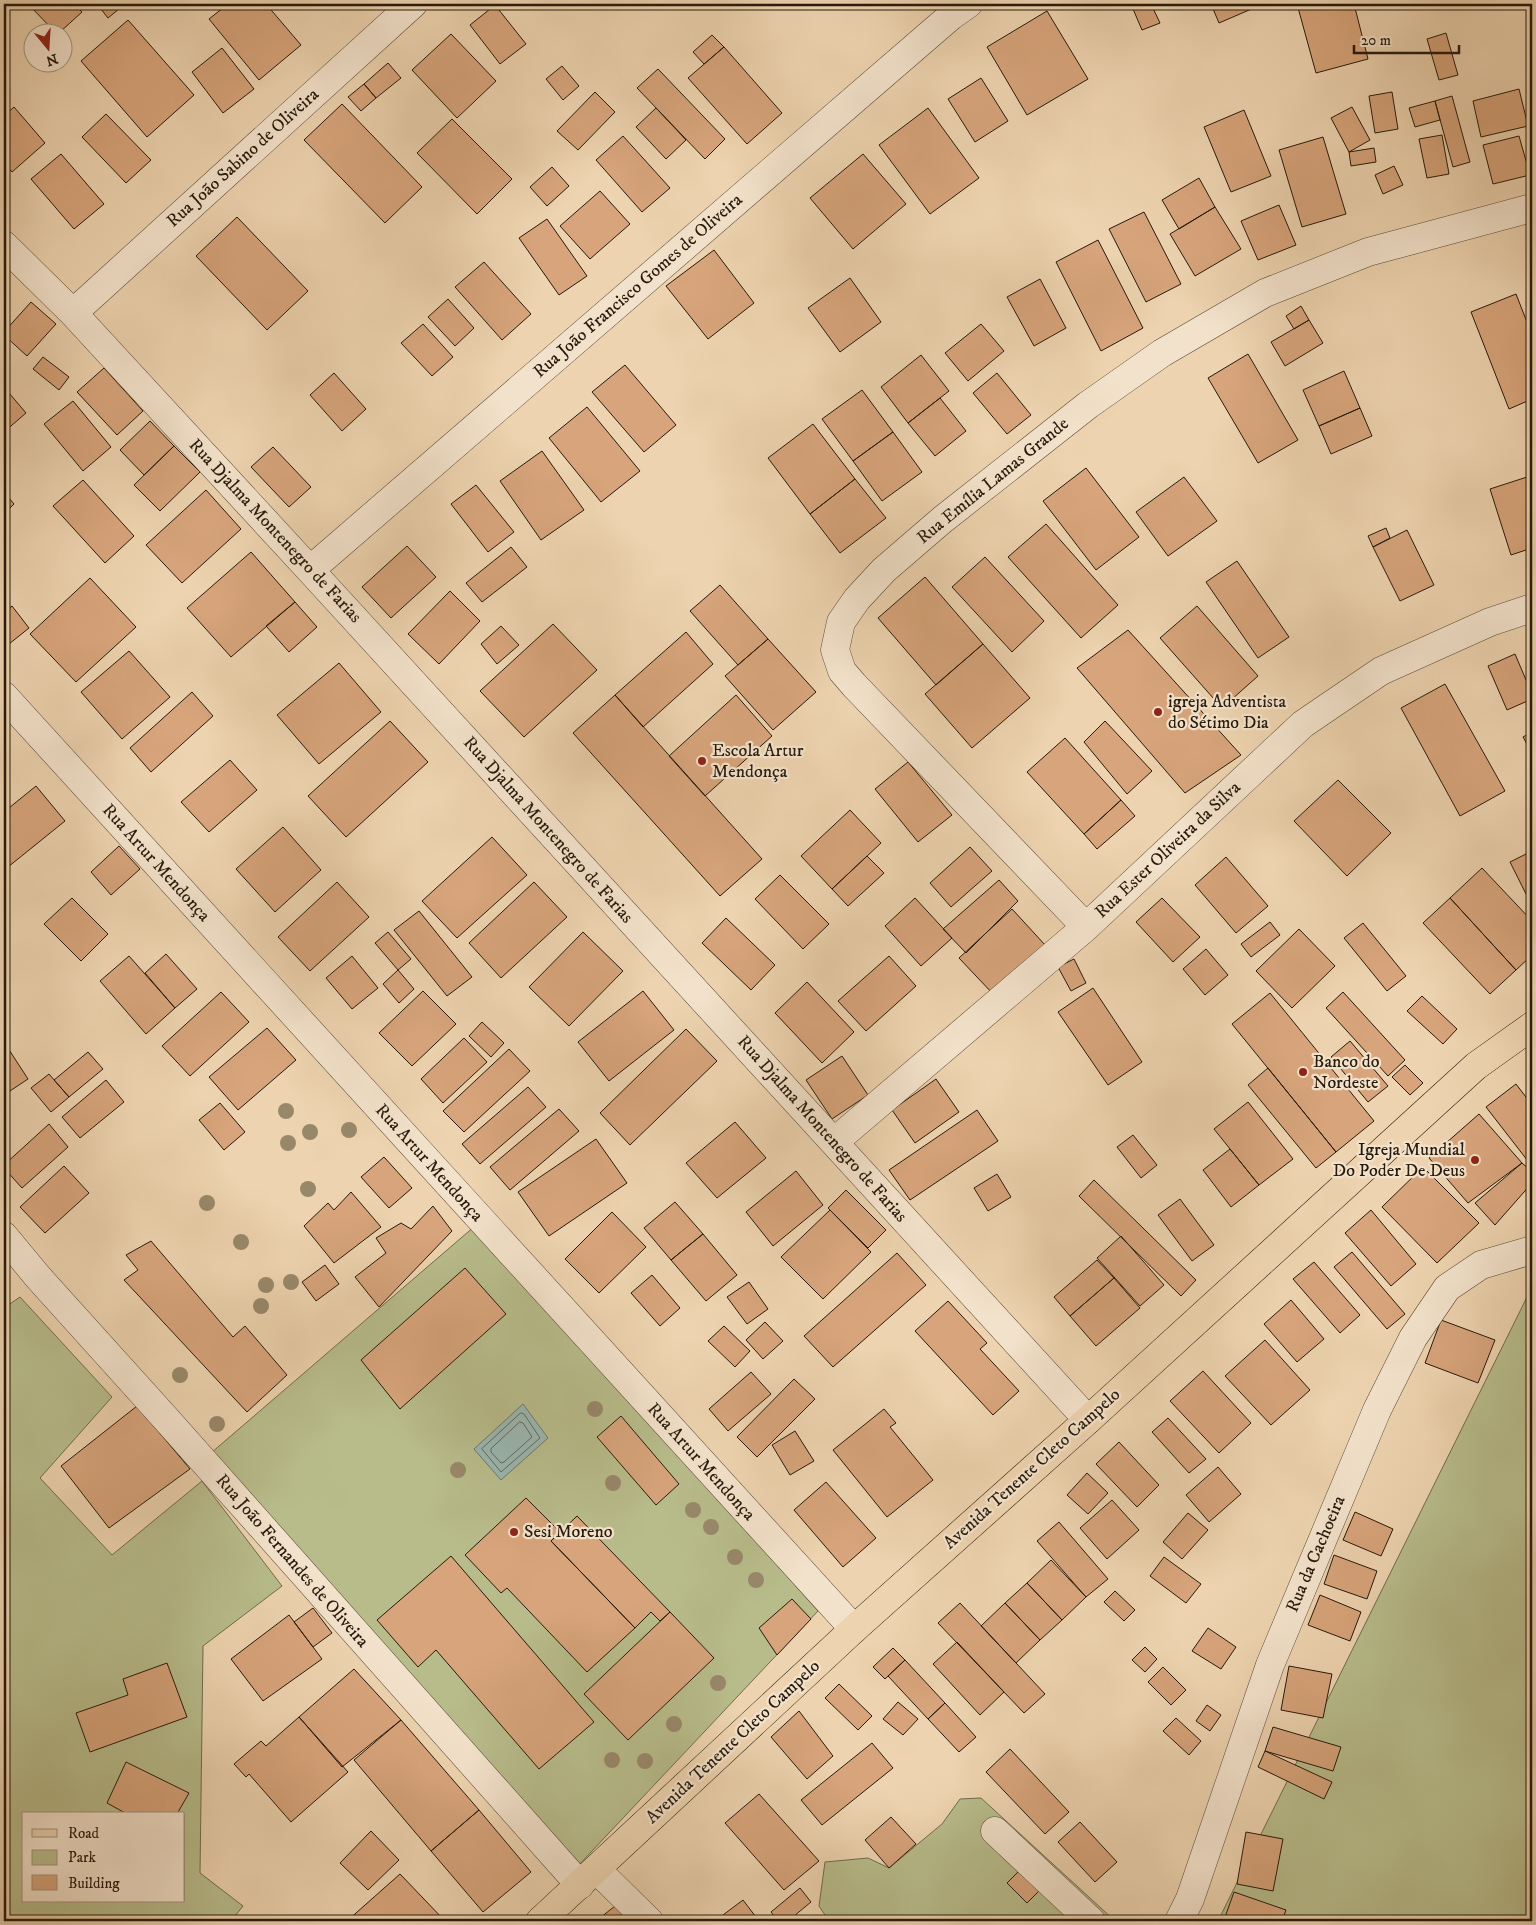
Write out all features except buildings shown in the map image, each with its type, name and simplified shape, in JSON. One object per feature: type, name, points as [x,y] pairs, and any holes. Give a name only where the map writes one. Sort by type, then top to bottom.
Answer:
[{"type":"main road","name":"Avenida Tenente Cleto Campelo","points":[[540,1921],[854,1629],[1088,1420],[1476,1066],[1532,1026]]},
{"type":"street","name":"Rua João Sabino de Oliveira","points":[[73,313],[413,4]]},
{"type":"street","name":"Rua João Francisco Gomes de Oliveira","points":[[310,570],[950,16],[968,4]]},
{"type":"street","name":"Rua Emília Lamas Grande","points":[[1086,927],[842,671],[835,650],[841,622],[857,599],[884,570],[942,520],[1088,405],[1162,353],[1273,289],[1368,252],[1532,208]]},
{"type":"street","name":"Rua Djalma Montenegro de Farias","points":[[4,245],[73,313],[1088,1420]]},
{"type":"street","name":"Rua Ester Oliveira da Silva","points":[[834,1142],[1086,927],[1303,724],[1381,671],[1490,622],[1532,608]]},
{"type":"street","name":"Rua Artur Mendonça","points":[[4,696],[854,1629]]},
{"type":"street","name":"Rua João Fernandes de Oliveira","points":[[4,1236],[38,1277],[168,1420],[588,1878],[649,1921]]},
{"type":"street","name":"Rua da Cachoeira","points":[[1179,1921],[1190,1899],[1270,1664],[1377,1410],[1413,1338],[1447,1288],[1481,1265],[1532,1250]]},
{"type":"street","points":[[995,1831],[1091,1921]]},
{"type":"green space","name":"Sesi Moreno","points":[[475,1226],[818,1611],[576,1868],[211,1453]]},
{"type":"green space","points":[[1532,1296],[1532,1921],[1218,1921],[1527,1297]]},
{"type":"green space","points":[[20,1297],[112,1397],[40,1478],[112,1555],[202,1481],[282,1586],[203,1646],[200,1873],[243,1906],[231,1921],[4,1921],[4,1308]]},
{"type":"green space","points":[[981,1798],[1115,1921],[829,1921],[819,1906],[825,1862],[868,1858],[889,1868],[942,1824],[960,1799]]},
{"type":"water","points":[[523,1404],[548,1438],[501,1480],[474,1449]]},
{"type":"place","name":"igreja Adventista do Sétimo Dia","points":[[1158,712]]},
{"type":"place","name":"Escola Artur Mendonça","points":[[702,761]]},
{"type":"place","name":"Banco do Nordeste","points":[[1303,1072]]},
{"type":"place","name":"Igreja Mundial Do Poder De Deus","points":[[1475,1160]]},
{"type":"place","name":"Sesi Moreno","points":[[514,1532]]}]
